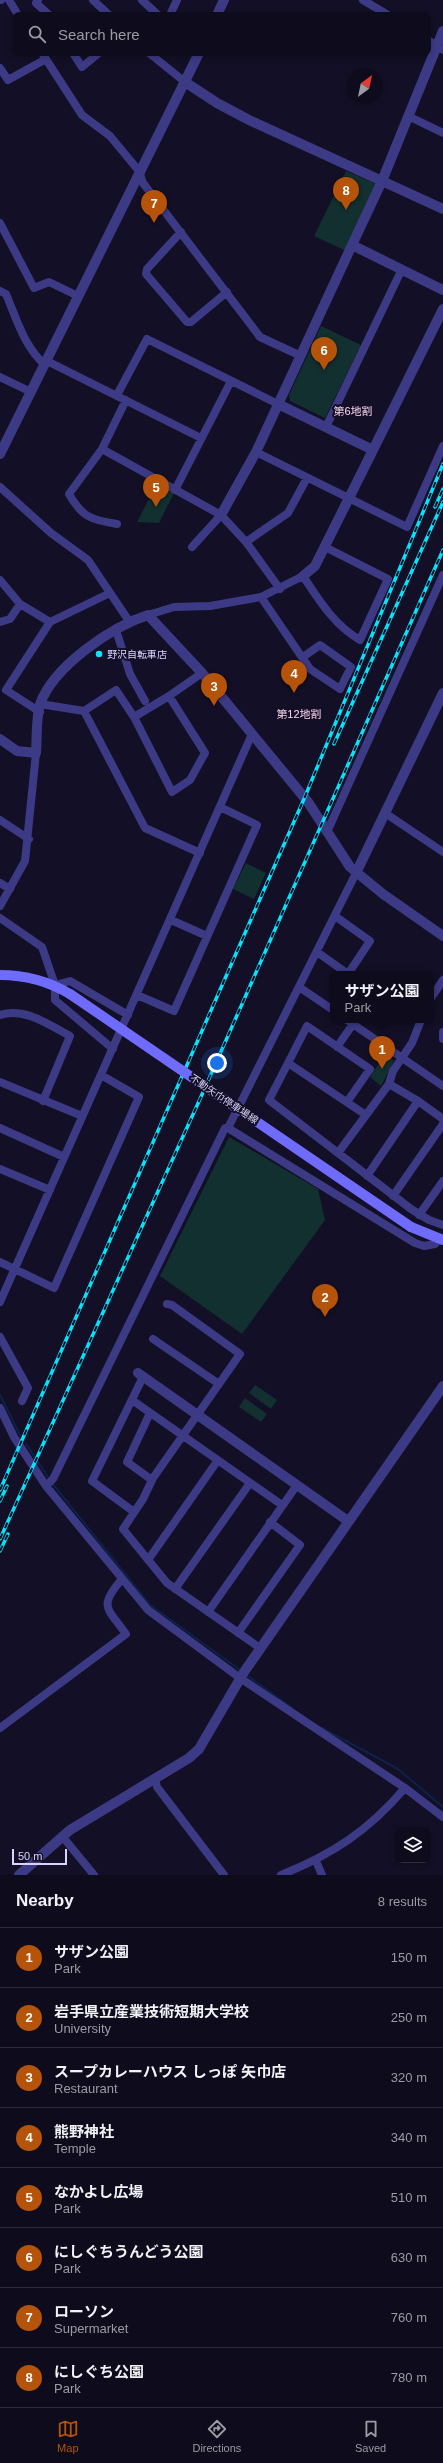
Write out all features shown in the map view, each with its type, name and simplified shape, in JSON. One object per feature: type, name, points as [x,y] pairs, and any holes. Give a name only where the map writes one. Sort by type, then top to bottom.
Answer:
[{"type":"main road","name":"不動矢巾停車場線","points":[[0,975],[18,976],[55,985],[70,994],[411,1227],[441,1240]]},
{"type":"street","points":[[9,0],[16,12]]},
{"type":"street","points":[[38,0],[36,3],[46,12]]},
{"type":"street","points":[[93,0],[105,12]]},
{"type":"street","points":[[142,0],[155,12]]},
{"type":"street","points":[[171,12],[177,0]]},
{"type":"street","points":[[218,12],[224,0]]},
{"type":"street","points":[[363,0],[383,12]]},
{"type":"street","points":[[192,547],[221,515],[256,452],[382,181],[436,45],[443,31]]},
{"type":"street","points":[[0,68],[8,80],[44,56],[82,115],[110,136],[139,171],[143,183],[260,337],[301,356]]},
{"type":"street","points":[[75,56],[82,67],[95,56]]},
{"type":"street","points":[[153,56],[185,82],[217,103],[249,120],[443,209]]},
{"type":"street","points":[[0,454],[139,171],[198,56]]},
{"type":"street","points":[[408,116],[443,133]]},
{"type":"street","points":[[0,223],[34,288],[49,282],[78,296]]},
{"type":"street","points":[[181,232],[147,269],[146,274],[187,322],[191,322],[227,292]]},
{"type":"street","points":[[352,245],[443,290]]},
{"type":"street","points":[[326,427],[402,270]]},
{"type":"street","points":[[0,291],[6,294],[26,341],[35,356],[46,363],[117,395],[201,438]]},
{"type":"street","points":[[0,906],[25,861],[29,839],[40,708],[58,676],[77,655],[129,621],[174,607],[210,606],[261,597],[280,589],[303,576],[316,566],[443,309]]},
{"type":"street","points":[[117,395],[147,339],[373,450]]},
{"type":"street","points":[[0,377],[31,392]]},
{"type":"street","points":[[174,490],[231,380]]},
{"type":"street","points":[[117,524],[90,518],[78,510],[69,494],[102,449],[126,400]]},
{"type":"street","points":[[256,452],[349,500],[407,527],[443,446]]},
{"type":"street","points":[[102,449],[221,515],[246,542],[280,589]]},
{"type":"street","points":[[246,542],[288,513],[307,478]]},
{"type":"street","points":[[0,487],[51,533],[88,560],[129,621]]},
{"type":"street","points":[[303,576],[326,610],[348,633],[360,640],[388,579],[325,547]]},
{"type":"street","points":[[327,832],[443,575]]},
{"type":"street","points":[[0,580],[20,604],[50,622]]},
{"type":"street","points":[[110,593],[50,622],[3,688],[40,708],[84,711],[116,690],[134,717],[172,792],[190,780],[206,753],[169,696]]},
{"type":"street","points":[[261,597],[310,669],[340,689],[351,667],[320,646],[303,657]]},
{"type":"street","points":[[0,622],[10,619],[20,604]]},
{"type":"street","points":[[148,615],[202,673],[308,802],[343,859],[356,873],[443,936]]},
{"type":"street","points":[[116,630],[130,674],[145,702]]},
{"type":"street","points":[[134,717],[169,696],[202,673]]},
{"type":"street","points":[[50,1483],[225,1128],[228,1128],[335,916],[443,694]]},
{"type":"street","points":[[84,711],[145,828],[200,853]]},
{"type":"street","points":[[0,1302],[171,920],[252,734]]},
{"type":"street","points":[[0,739],[17,751],[36,753]]},
{"type":"street","points":[[137,995],[174,1011],[258,825],[220,807]]},
{"type":"street","points":[[385,812],[443,852]]},
{"type":"street","points":[[0,820],[29,839]]},
{"type":"street","points":[[0,883],[10,889]]},
{"type":"street","points":[[335,916],[370,940],[350,971]]},
{"type":"street","points":[[0,918],[42,947],[55,985],[55,1000],[113,1049]]},
{"type":"street","points":[[171,920],[207,936]]},
{"type":"street","points":[[317,952],[344,971]]},
{"type":"street","points":[[55,985],[70,981],[128,1015]]},
{"type":"street","points":[[434,994],[442,985]]},
{"type":"street","points":[[299,987],[330,1008]]},
{"type":"street","points":[[0,1015],[9,1012],[25,1013],[70,1036],[43,1101]]},
{"type":"street","points":[[337,1047],[349,1023]]},
{"type":"street","points":[[351,1023],[443,1086]]},
{"type":"street","points":[[338,1153],[388,1084],[390,1077],[412,1044],[417,1023]]},
{"type":"street","points":[[347,1102],[370,1069],[307,1026],[269,1100],[419,1215],[443,1225]]},
{"type":"street","points":[[443,1032],[443,1039]]},
{"type":"street","points":[[288,1063],[366,1115]]},
{"type":"street","points":[[0,1262],[54,1288],[139,1097],[101,1075]]},
{"type":"street","points":[[0,1082],[82,1116]]},
{"type":"street","points":[[388,1084],[418,1101],[443,1119]]},
{"type":"street","points":[[368,1176],[418,1101]]},
{"type":"street","points":[[393,1196],[443,1124]]},
{"type":"street","points":[[0,1128],[64,1157]]},
{"type":"street","points":[[228,1128],[415,1243],[424,1246],[435,1244],[441,1240]]},
{"type":"street","points":[[0,1169],[50,1190]]},
{"type":"street","points":[[419,1215],[443,1181]]},
{"type":"street","points":[[167,1304],[172,1305],[239,1352],[219,1384],[152,1480],[123,1529],[165,1581],[260,1648]]},
{"type":"street","points":[[0,1337],[28,1388],[22,1401]]},
{"type":"street","points":[[153,1339],[219,1384]]},
{"type":"street","points":[[134,1512],[92,1483],[132,1400],[140,1375],[348,1521]]},
{"type":"street","points":[[19,1875],[62,1836],[188,1758],[203,1745],[242,1675],[260,1648],[443,1386]]},
{"type":"street","points":[[132,1400],[282,1505]]},
{"type":"street","points":[[0,1408],[14,1437],[122,1579],[148,1610],[405,1788],[443,1817]]},
{"type":"street","points":[[150,1413],[127,1462],[152,1480]]},
{"type":"street","points":[[148,1560],[218,1460]]},
{"type":"street","points":[[175,1589],[250,1483]]},
{"type":"street","points":[[208,1612],[297,1485]]},
{"type":"street","points":[[238,1633],[300,1545],[270,1522]]},
{"type":"street","points":[[0,1728],[126,1634],[108,1608],[106,1601],[108,1595],[122,1579]]},
{"type":"street","points":[[155,1778],[157,1787],[224,1875]]},
{"type":"street","points":[[281,1875],[316,1861],[340,1848],[369,1824],[405,1788]]},
{"type":"street","points":[[62,1836],[94,1875]]},
{"type":"street","points":[[316,1861],[322,1875]]},
{"type":"green space","points":[[346,171],[376,184],[346,251],[314,236]]},
{"type":"green space","points":[[321,326],[361,345],[325,418],[290,401],[289,395]]},
{"type":"green space","points":[[156,485],[174,493],[159,523],[137,522]]},
{"type":"green space","points":[[246,863],[266,873],[254,899],[233,889]]},
{"type":"green space","points":[[385,1054],[394,1061],[381,1086],[370,1077]]},
{"type":"green space","points":[[229,1137],[318,1189],[325,1220],[242,1334],[160,1276]]},
{"type":"green space","points":[[255,1385],[277,1400],[271,1409],[249,1393]]},
{"type":"green space","points":[[245,1398],[267,1414],[261,1422],[239,1407]]},
{"type":"waterway","points":[[0,1395],[20,1435]]},
{"type":"waterway","points":[[26,1444],[50,1480]]},
{"type":"waterway","points":[[52,1483],[150,1605],[240,1670]]},
{"type":"waterway","points":[[245,1674],[292,1708]]},
{"type":"waterway","points":[[322,1728],[398,1769],[443,1807]]},
{"type":"railway","points":[[0,1490],[304,799],[443,464]]},
{"type":"railway","points":[[435,507],[443,489]]},
{"type":"railway","points":[[334,744],[443,502]]},
{"type":"railway","points":[[0,1539],[200,1099],[443,550]]},
{"type":"railway","points":[[0,1501],[7,1486]]},
{"type":"railway","points":[[0,1551],[8,1534]]},
{"type":"place","name":"にしぐち公園","points":[[346,210]]},
{"type":"place","name":"ローソン","points":[[154,223]]},
{"type":"place","name":"にしぐちうんどう公園","points":[[324,370]]},
{"type":"place","name":"なかよし広場","points":[[156,507]]},
{"type":"place","name":"野沢自転車店","points":[[99,654]]},
{"type":"place","name":"熊野神社","points":[[294,693]]},
{"type":"place","name":"スープカレーハウス しっぽ 矢巾店","points":[[214,706]]},
{"type":"place","name":"サザン公園","points":[[382,1069]]},
{"type":"place","name":"岩手県立産業技術短期大学校","points":[[325,1317]]},
{"type":"district","name":"第6地割","points":[[353,411]]},
{"type":"district","name":"第12地割","points":[[299,714]]}]
